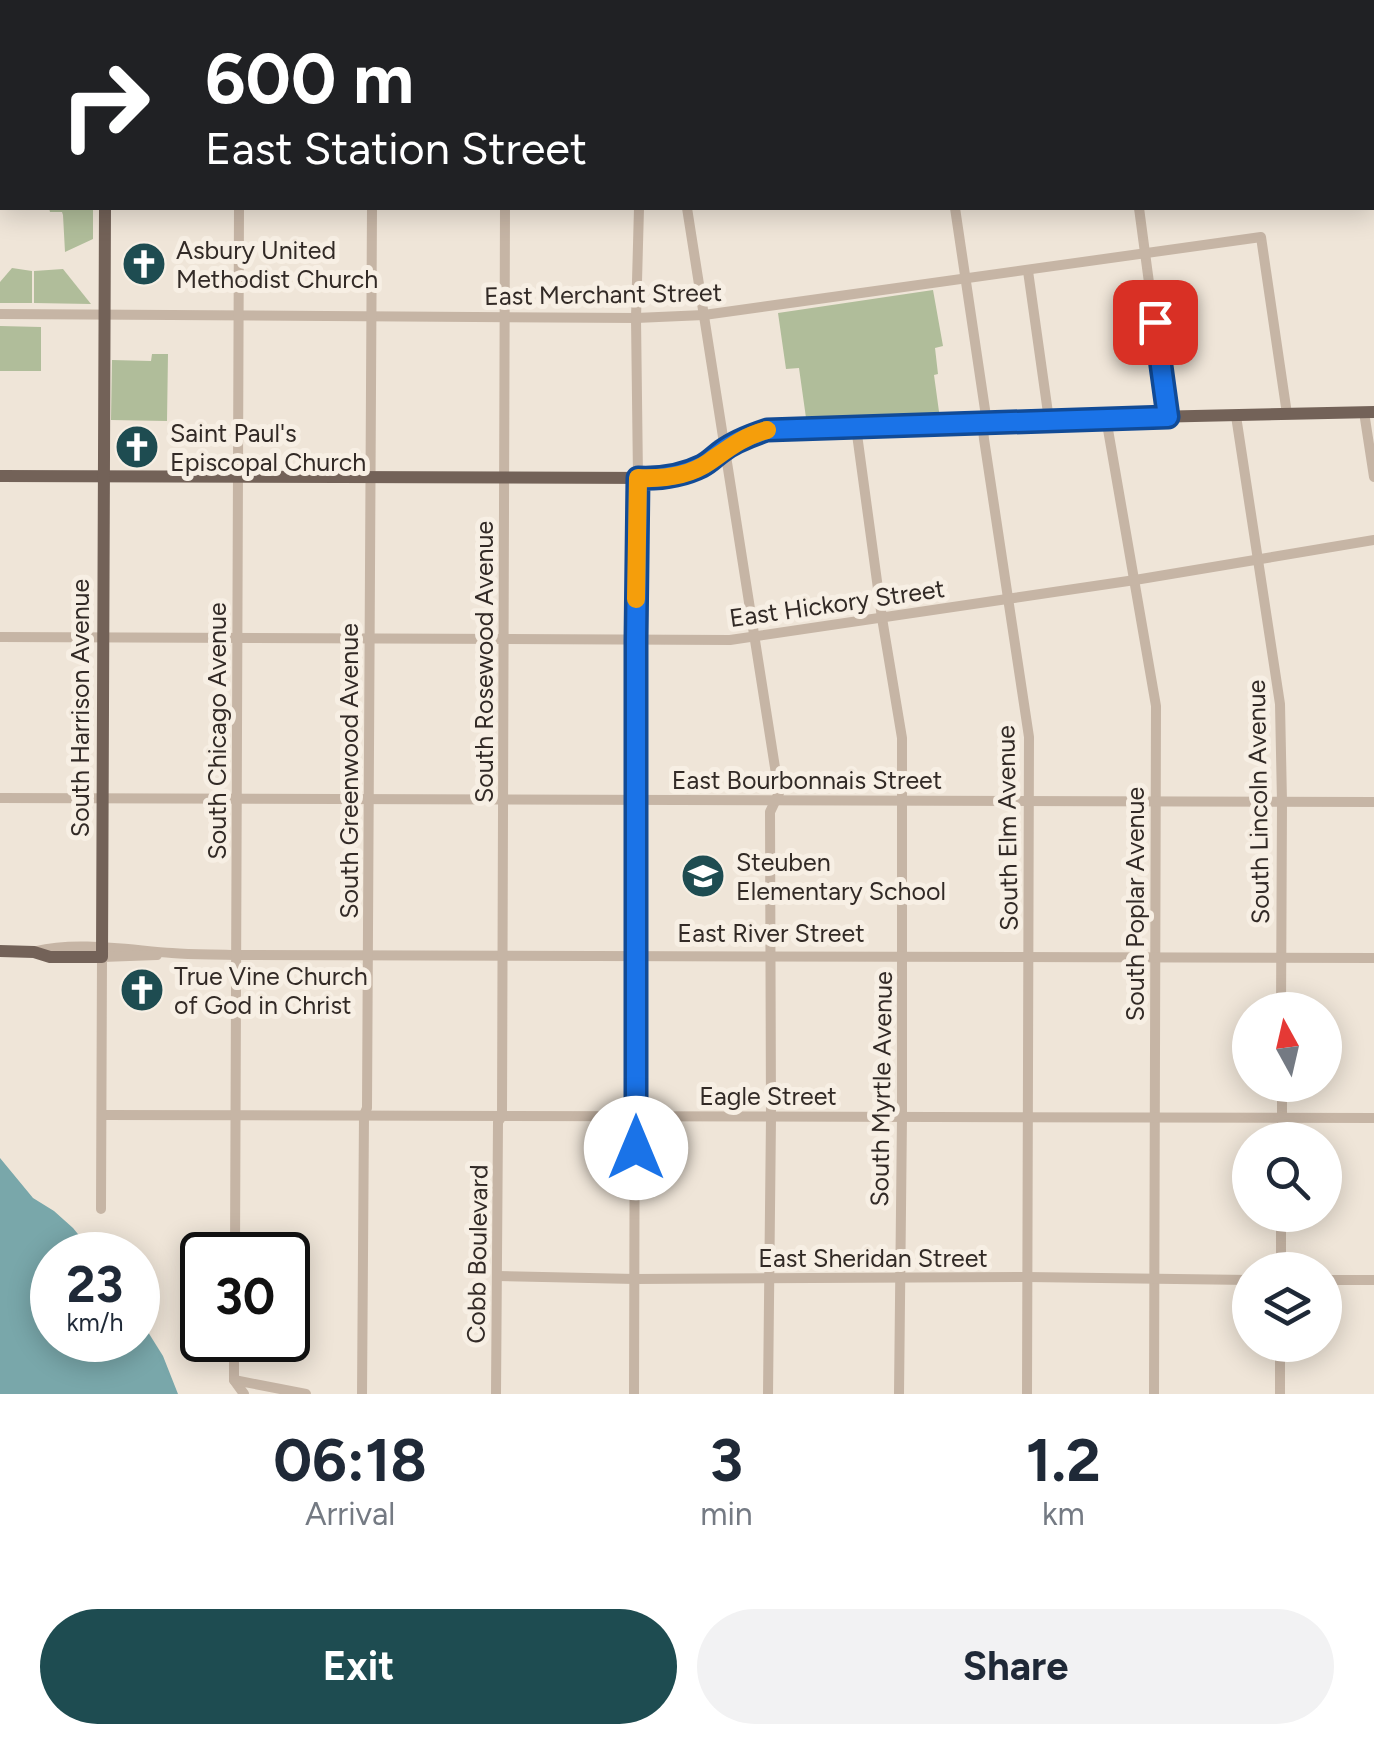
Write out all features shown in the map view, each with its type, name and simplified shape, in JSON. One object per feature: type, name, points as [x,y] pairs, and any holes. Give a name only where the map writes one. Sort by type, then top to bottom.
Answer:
[{"type":"main road","name":"South Harrison Avenue","points":[[102,953],[105,210]]},
{"type":"main road","points":[[0,476],[670,477],[708,463],[725,448],[767,430],[1369,412]]},
{"type":"main road","name":"East River Street","points":[[0,952],[34,952],[50,957],[102,953]]},
{"type":"street","name":"South Chicago Avenue","points":[[235,1232],[239,210]]},
{"type":"street","name":"South Greenwood Avenue","points":[[362,1394],[372,210]]},
{"type":"street","name":"South Rosewood Avenue","points":[[502,1116],[505,210]]},
{"type":"street","points":[[634,1394],[639,210]]},
{"type":"street","points":[[687,210],[779,793],[770,812],[768,1394]]},
{"type":"street","name":"South Elm Avenue","points":[[955,210],[986,423],[984,439],[1029,737],[1027,1394]]},
{"type":"street","points":[[1139,210],[1168,417]]},
{"type":"street","name":"East Merchant Street","points":[[0,314],[636,318],[704,315],[1261,236],[1287,414]]},
{"type":"street","points":[[1028,270],[1049,420]]},
{"type":"street","points":[[1369,412],[1374,477]]},
{"type":"street","name":"South Lincoln Avenue","points":[[1236,416],[1280,704],[1281,992]]},
{"type":"street","name":"South Poplar Avenue","points":[[1106,418],[1156,706],[1154,1394]]},
{"type":"street","name":"South Myrtle Avenue","points":[[856,428],[902,738],[899,1394]]},
{"type":"street","name":"East Hickory Street","points":[[0,636],[730,640],[1374,540]]},
{"type":"street","name":"East Bourbonnais Street","points":[[0,798],[1374,802]]},
{"type":"street","name":"East River Street","points":[[102,953],[148,957],[168,953],[1374,958]]},
{"type":"street","name":"South Harrison Avenue","points":[[101,1209],[102,953]]},
{"type":"street","points":[[1282,1102],[1282,1119]]},
{"type":"street","name":"Eagle Street","points":[[102,1114],[1374,1118]]},
{"type":"street","name":"Cobb Boulevard","points":[[496,1394],[498,1122],[502,1116]]},
{"type":"street","name":"East Sheridan Street","points":[[497,1276],[1232,1280]]},
{"type":"street","points":[[1342,1280],[1374,1280]]},
{"type":"street","points":[[234,1362],[234,1380],[244,1394]]},
{"type":"street","points":[[1280,1362],[1280,1394]]},
{"type":"street","points":[[234,1380],[306,1394]]},
{"type":"green space","points":[[93,210],[93,239],[65,252],[62,212],[50,212]]},
{"type":"green space","points":[[12,268],[32,271],[32,303],[0,303],[0,282]]},
{"type":"green space","points":[[63,269],[91,304],[34,303],[34,271]]},
{"type":"green space","points":[[933,290],[943,346],[935,348],[940,419],[807,425],[799,368],[786,369],[778,313]]},
{"type":"green space","points":[[0,326],[41,327],[41,371],[0,371]]},
{"type":"green space","points":[[152,354],[168,354],[167,421],[111,420],[112,360],[151,361]]},
{"type":"water","points":[[0,1158],[33,1198],[76,1232],[30,1232],[30,1362],[160,1362],[160,1351],[178,1394],[0,1394]]},
{"type":"slow traffic","points":[[636,599],[638,478],[670,477],[695,469],[725,448],[767,430]]},
{"type":"place","name":"Asbury United Methodist Church","points":[[144,264]]},
{"type":"place","name":"Saint Paul's Episcopal Church","points":[[137,447]]},
{"type":"place","name":"Steuben Elementary School","points":[[703,876]]},
{"type":"place","name":"True Vine Church of God in Christ","points":[[142,990]]},
{"type":"route","points":[[636,1148],[638,478],[670,477],[695,469],[725,448],[767,430],[1168,417],[1155,322]]}]
